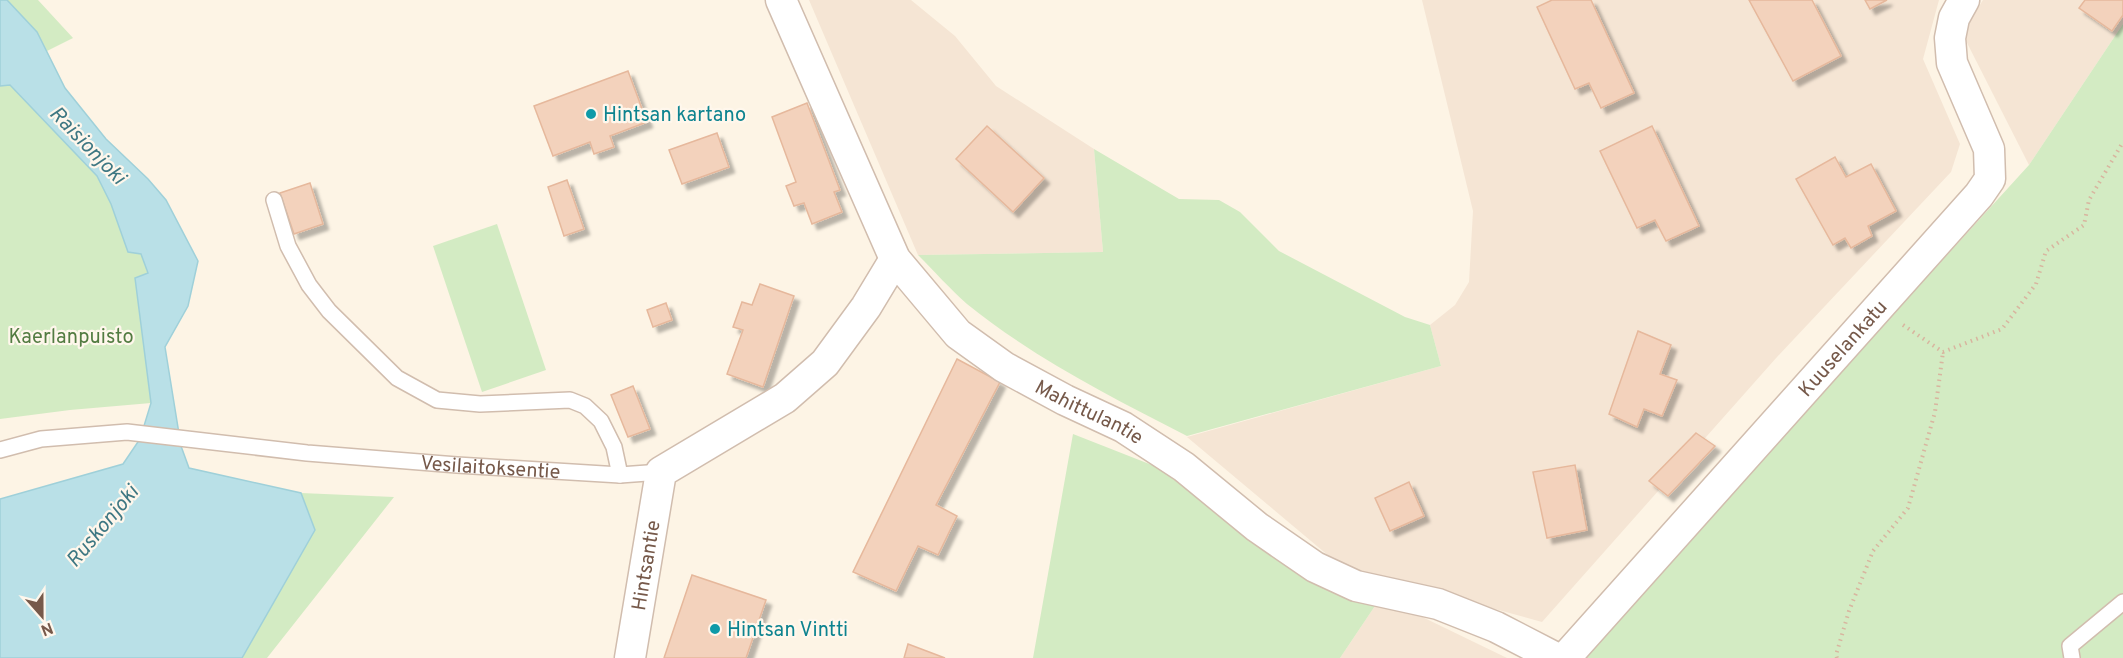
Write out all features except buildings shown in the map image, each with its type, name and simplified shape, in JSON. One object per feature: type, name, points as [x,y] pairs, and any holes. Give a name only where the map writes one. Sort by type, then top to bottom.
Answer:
[{"type":"street","name":"Mahittulantie","points":[[781,0],[895,259],[958,334],[1004,367],[1132,432],[1184,467],[1257,527],[1315,567],[1356,586],[1438,604],[1496,627],[1556,658]]},
{"type":"street","name":"Kuuselankatu","points":[[1565,658],[1979,195],[1990,179],[1989,148],[1952,63],[1950,38],[1954,18],[1964,0]]},
{"type":"street","name":"Vesilaitoksentie","points":[[661,472],[785,398],[825,363],[866,308],[895,259]]},
{"type":"street","name":"Hintsantie","points":[[630,658],[661,472]]},
{"type":"lane","points":[[274,200],[288,246],[309,285],[329,311],[397,378],[437,400],[480,404],[570,400],[585,406],[601,421],[614,447],[620,475]]},
{"type":"lane","name":"Vesilaitoksentie","points":[[0,450],[41,439],[127,432],[307,453],[620,475],[661,472]]},
{"type":"lane","points":[[2072,658],[2070,646],[2123,602]]},
{"type":"path","points":[[1943,352],[2002,329],[2036,284],[2046,251],[2084,225],[2089,200],[2123,142]]},
{"type":"path","points":[[1877,309],[1943,352]]},
{"type":"path","points":[[1837,658],[1849,611],[1873,551],[1908,508],[1935,412],[1943,352]]},
{"type":"shaded area","points":[[809,0],[911,0],[955,36],[996,86],[1094,149],[1103,252],[918,255]]},
{"type":"shaded area","points":[[1422,0],[1939,0],[1923,59],[1960,144],[1951,172],[1777,357],[1542,622],[1342,567],[1187,437],[1441,366],[1430,325],[1455,305],[1469,282],[1473,211]]},
{"type":"shaded area","points":[[1983,0],[2123,0],[2123,24],[2029,165],[1962,33]]},
{"type":"shaded area","points":[[1381,597],[1507,658],[1340,658]]},
{"type":"green space","points":[[7,0],[38,0],[73,38],[47,51],[37,32]]},
{"type":"green space","points":[[2123,24],[2123,658],[1580,658],[2029,165]]},
{"type":"green space","name":"Kaerlanpuisto","points":[[10,85],[97,176],[141,253],[148,274],[135,278],[151,403],[0,419],[0,86]]},
{"type":"green space","points":[[1094,149],[1179,199],[1219,200],[1240,212],[1279,251],[1405,317],[1430,325],[1441,366],[1187,436],[1102,391],[1019,342],[967,304],[918,255],[1103,252]]},
{"type":"green space","points":[[497,224],[546,370],[482,392],[433,246]]},
{"type":"green space","points":[[1073,434],[1157,467],[1291,567],[1381,597],[1340,658],[1033,658]]},
{"type":"green space","points":[[301,493],[394,497],[267,658],[242,658],[315,530]]},
{"type":"water","points":[[0,0],[7,0],[37,32],[65,88],[106,139],[148,179],[166,200],[198,261],[188,306],[165,347],[181,446],[189,468],[301,493],[315,530],[242,658],[0,658],[0,499],[123,464],[140,439],[151,403],[135,278],[148,273],[141,254],[128,252],[111,204],[97,176],[10,85],[0,86]]},
{"type":"place","name":"Hintsan kartano","points":[[591,114]]},
{"type":"place","name":"Hintsan Vintti","points":[[715,629]]},
{"type":"water label","name":"Raisionjoki","points":[[88,145]]},
{"type":"water label","name":"Ruskonjoki","points":[[102,526]]}]
